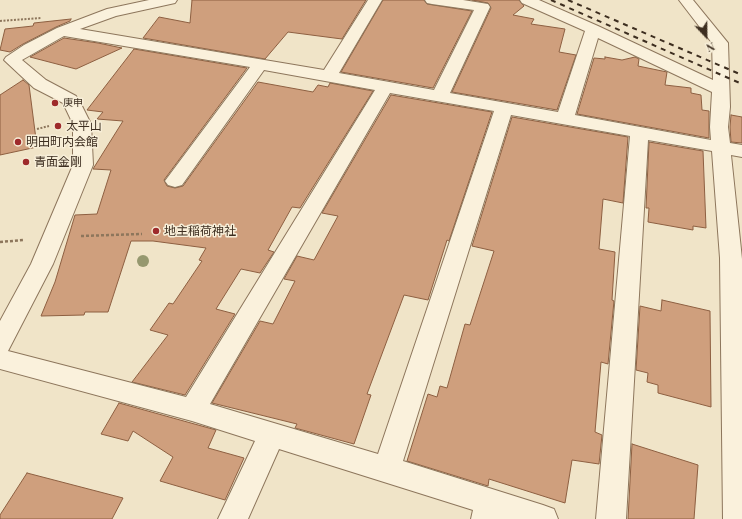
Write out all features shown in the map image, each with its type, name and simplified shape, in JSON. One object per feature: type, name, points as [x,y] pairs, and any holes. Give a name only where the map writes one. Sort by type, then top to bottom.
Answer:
[{"type":"street","points":[[0,344],[42,264],[83,165],[82,124],[70,100],[40,84],[12,60],[30,48],[62,31],[112,12],[170,0]]},
{"type":"street","points":[[328,77],[375,0]]},
{"type":"street","points":[[432,0],[482,7],[440,96]]},
{"type":"street","points":[[527,0],[593,29],[721,90]]},
{"type":"street","points":[[686,0],[720,43],[721,90],[719,127],[731,149],[731,258],[739,427],[738,519]]},
{"type":"street","points":[[565,118],[593,29]]},
{"type":"street","points":[[62,31],[260,64],[731,149]]},
{"type":"street","points":[[176,181],[260,64]]},
{"type":"street","points":[[192,410],[385,87]]},
{"type":"street","points":[[387,469],[504,108]]},
{"type":"street","points":[[611,519],[639,132]]},
{"type":"street","points":[[0,359],[192,410],[387,469],[488,510],[543,519]]},
{"type":"street","points":[[233,519],[272,435]]},
{"type":"path","points":[[37,129],[49,126]]},
{"type":"path","points":[[52,238],[142,234]]},
{"type":"path","points":[[0,242],[9,241]]},
{"type":"building","points":[[192,0],[366,0],[342,39],[288,32],[265,59],[143,38],[159,17],[190,23]]},
{"type":"building","points":[[383,0],[424,0],[427,4],[472,11],[433,88],[341,72]]},
{"type":"building","points":[[472,0],[519,0],[524,6],[513,15],[534,19],[531,24],[565,29],[559,52],[576,55],[557,110],[452,92],[491,8],[488,3]]},
{"type":"building","points":[[71,19],[70,21],[10,52],[0,50],[5,29],[33,26],[34,23]]},
{"type":"building","points":[[64,38],[122,48],[76,69],[30,57]]},
{"type":"building","points":[[134,49],[247,68],[164,180],[167,186],[175,188],[183,186],[258,82],[313,92],[318,85],[328,87],[330,83],[373,91],[300,208],[292,207],[268,250],[274,252],[260,273],[241,269],[216,309],[235,314],[185,395],[132,382],[168,335],[150,330],[169,303],[173,304],[202,261],[199,260],[206,248],[153,241],[131,241],[108,312],[85,312],[84,315],[41,316],[55,282],[75,215],[97,214],[111,170],[93,169],[123,121],[97,119],[103,112],[87,110]]},
{"type":"building","points":[[605,57],[622,60],[635,57],[639,59],[638,66],[667,72],[665,85],[691,88],[691,93],[701,95],[702,110],[709,111],[709,138],[577,114],[594,58],[605,59]]},
{"type":"building","points":[[23,80],[29,85],[37,147],[0,155],[0,95]]},
{"type":"building","points":[[391,95],[492,112],[449,241],[447,240],[428,300],[404,295],[367,394],[371,395],[354,444],[295,428],[297,424],[212,403],[260,321],[273,324],[295,281],[284,279],[297,256],[314,260],[338,216],[322,213]]},
{"type":"building","points":[[731,115],[742,117],[742,143],[731,142]]},
{"type":"building","points":[[512,117],[628,137],[623,203],[603,199],[599,249],[615,252],[612,300],[614,301],[608,364],[601,362],[595,432],[602,435],[599,464],[572,460],[565,503],[489,479],[488,486],[407,461],[428,394],[437,397],[440,386],[447,388],[465,324],[470,325],[494,251],[472,246]]},
{"type":"building","points":[[649,142],[703,151],[706,228],[693,226],[693,230],[648,222],[649,208],[646,208]]},
{"type":"building","points":[[662,300],[710,311],[711,407],[658,393],[658,385],[647,382],[648,373],[636,370],[640,306],[661,311]]},
{"type":"building","points":[[119,403],[216,430],[208,448],[244,458],[225,500],[160,481],[173,457],[133,431],[128,441],[101,434]]},
{"type":"building","points":[[632,444],[698,465],[694,519],[628,519]]},
{"type":"building","points":[[27,473],[123,498],[112,519],[0,519],[0,515]]},
{"type":"railway","points":[[551,0],[742,84]]},
{"type":"railway","points":[[568,0],[742,75]]},
{"type":"place","name":"庚申","points":[[55,103]]},
{"type":"place","name":"太平山","points":[[58,126]]},
{"type":"place","name":"明田町内会館","points":[[18,142]]},
{"type":"place","name":"青面金剛","points":[[26,162]]},
{"type":"place","name":"地主稲荷神社","points":[[156,231]]}]
